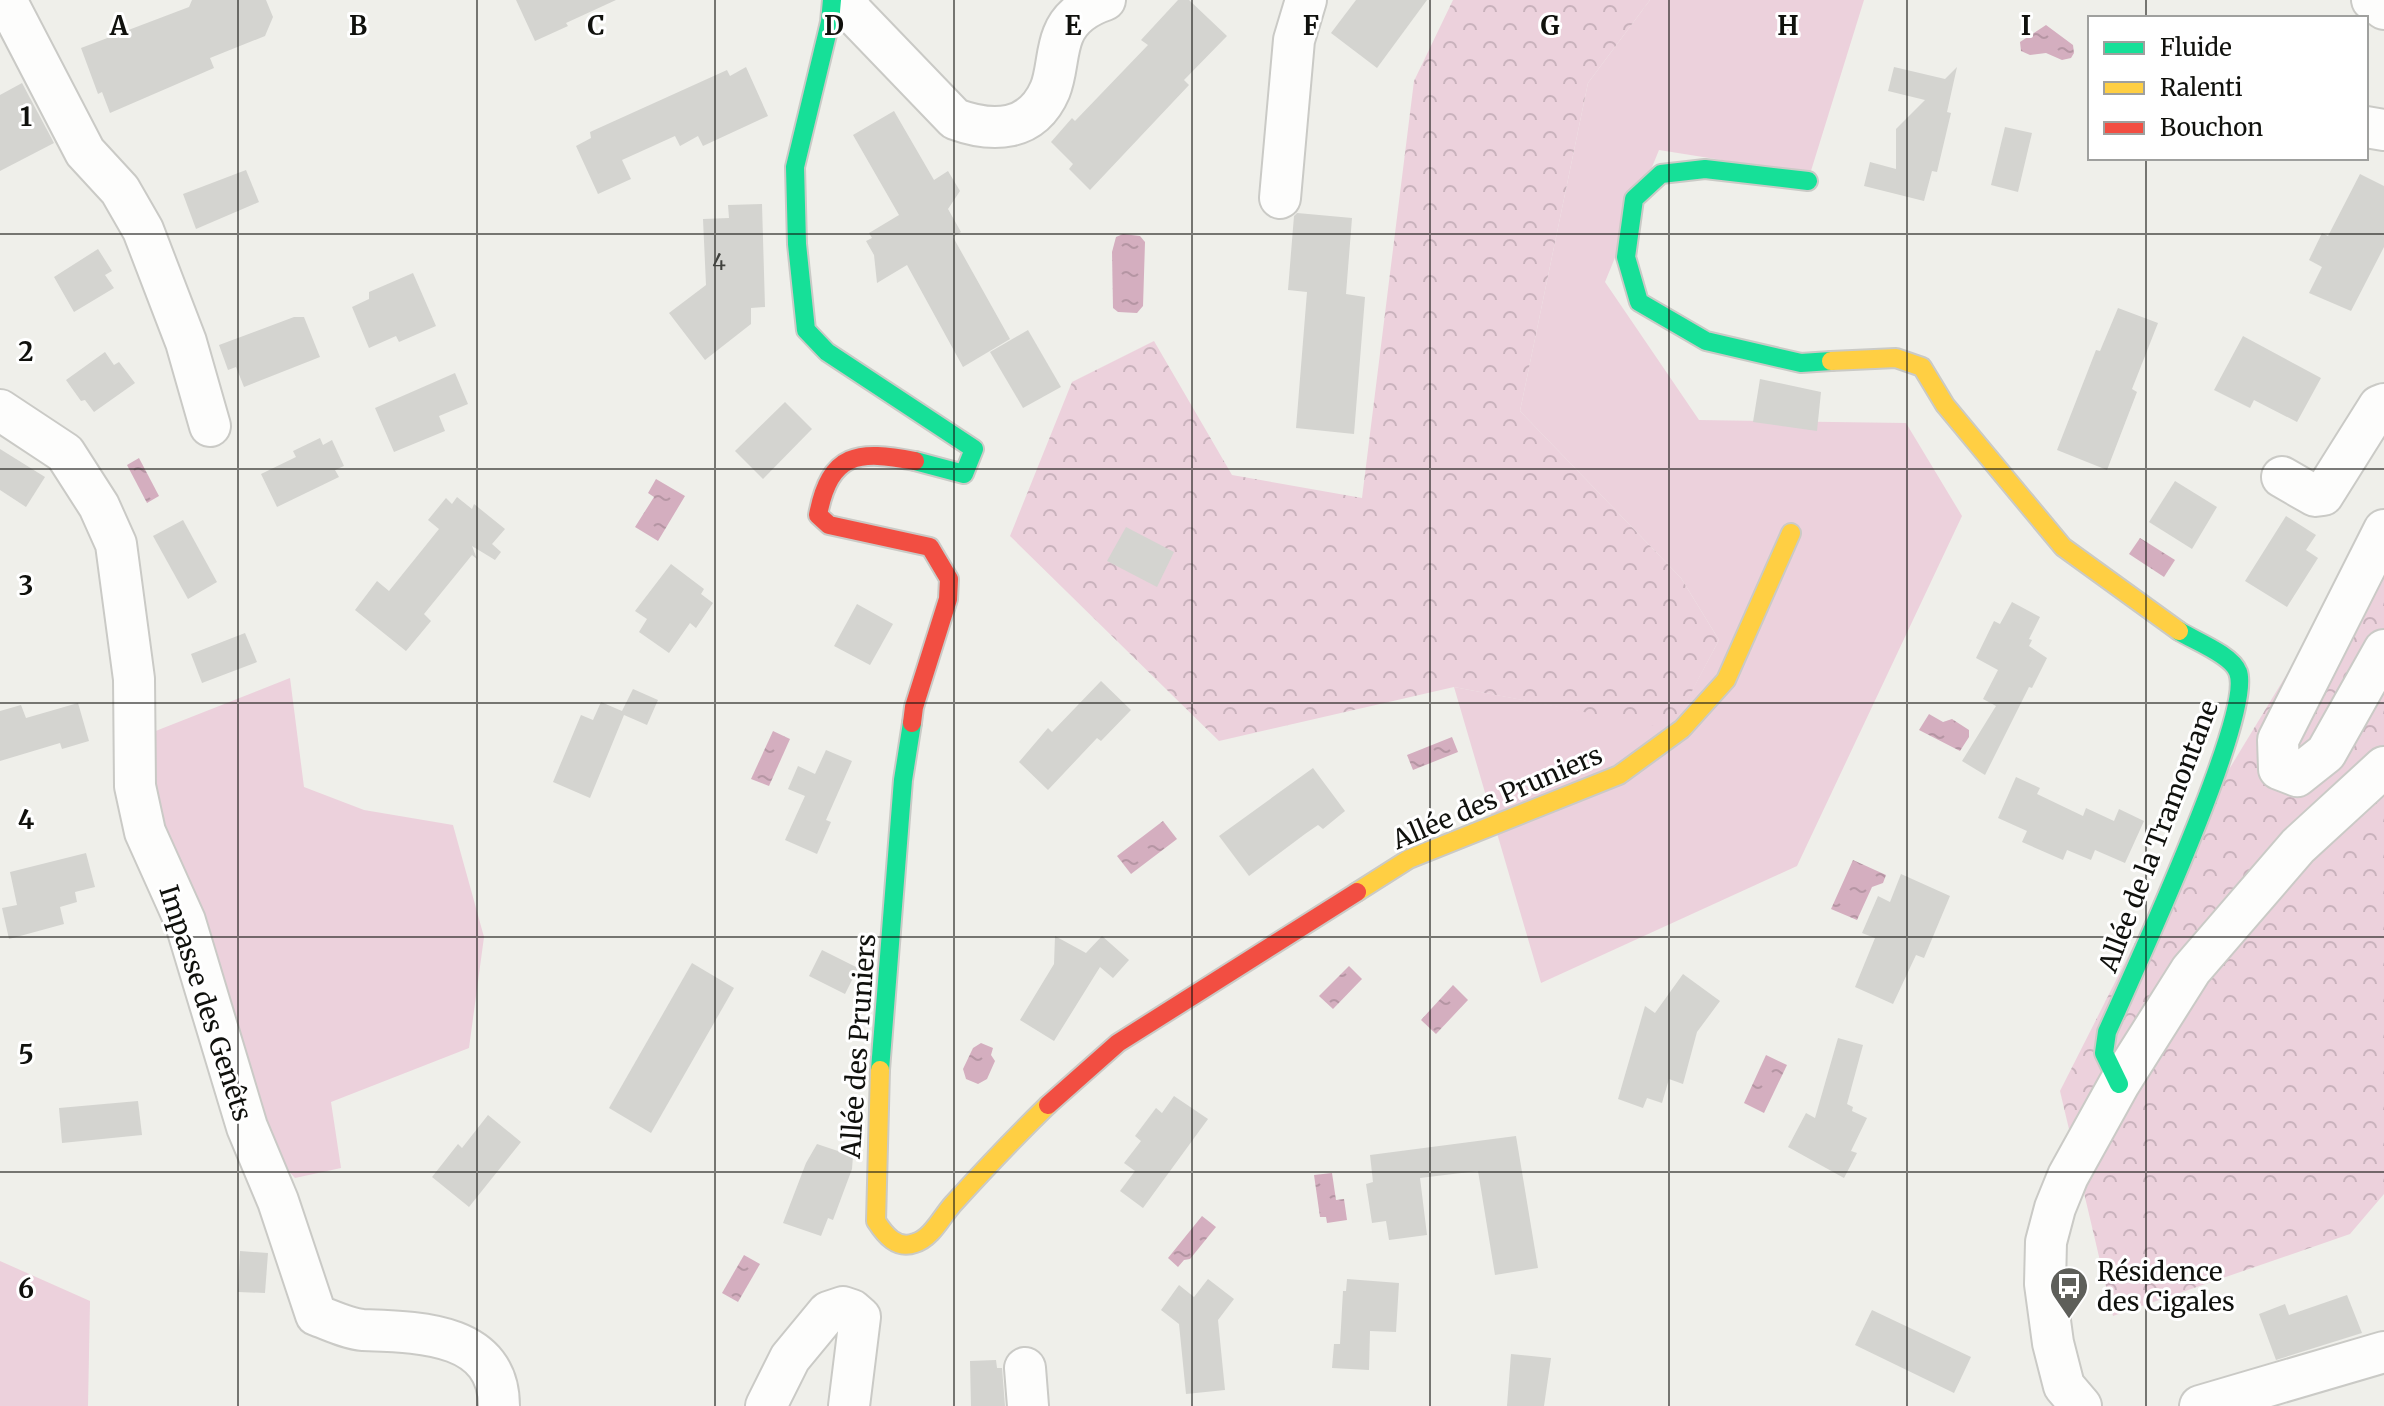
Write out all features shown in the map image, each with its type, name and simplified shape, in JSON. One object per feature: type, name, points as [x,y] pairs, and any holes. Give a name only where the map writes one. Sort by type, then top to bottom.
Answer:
[{"type":"street","points":[[6,0],[85,152],[120,190],[143,230],[182,329],[210,426]]},
{"type":"street","name":"Allée des Pruniers","points":[[832,0],[830,22],[795,167],[797,244],[806,330],[827,352],[974,449],[964,474],[881,454],[858,456],[828,474],[819,493],[818,515],[829,525],[930,547],[949,579],[948,599],[914,707],[903,780],[880,1056],[876,1221],[885,1235],[896,1243],[911,1245],[921,1241],[951,1205],[1078,1075],[1118,1043],[1409,859],[1619,775],[1682,729],[1726,680],[1791,533]]},
{"type":"street","points":[[844,0],[955,119],[997,129],[1013,127],[1041,105],[1051,89],[1063,33],[1086,8],[1105,0]]},
{"type":"street","points":[[1280,198],[1294,40],[1306,0]]},
{"type":"street","points":[[2372,0],[2384,9]]},
{"type":"street","name":"Allée de la Tramontane","points":[[1808,181],[1705,169],[1661,174],[1634,199],[1626,257],[1639,302],[1706,341],[1801,363],[1896,358],[1922,367],[1945,405],[2063,547],[2182,633],[2219,653],[2233,664],[2241,676],[2241,690],[2221,760],[2107,1032],[2104,1053],[2119,1084]]},
{"type":"street","points":[[2282,477],[2315,496],[2323,495],[2379,406],[2384,404]]},
{"type":"street","name":"Impasse des Genêts","points":[[0,410],[65,453],[99,506],[116,544],[134,679],[135,786],[145,832],[185,921],[247,1127],[278,1201],[316,1315],[361,1330],[376,1328],[455,1341],[485,1360],[499,1387],[499,1406]]},
{"type":"street","points":[[2384,530],[2278,740],[2279,769],[2297,776],[2326,753],[2384,650]]},
{"type":"street","points":[[2081,1406],[2064,1386],[2053,1343],[2045,1284],[2046,1242],[2068,1176],[2119,1084],[2191,970],[2298,846],[2383,766]]},
{"type":"street","points":[[766,1406],[790,1358],[828,1312],[843,1307],[860,1317],[849,1406]]},
{"type":"street","points":[[2200,1406],[2384,1352]]},
{"type":"green space","points":[[1453,0],[1650,0],[1588,83],[1520,411],[1681,578],[1719,640],[1672,729],[1454,687],[1219,741],[1010,536],[1072,382],[1154,341],[1232,475],[1362,498],[1414,81]]},
{"type":"green space","points":[[1650,0],[1864,0],[1810,174],[1659,150],[1605,282],[1699,420],[1906,423],[1962,516],[1797,866],[1541,983],[1454,687],[1672,728],[1719,640],[1681,578],[1520,411],[1588,83]]},
{"type":"green space","points":[[2384,514],[2384,1194],[2350,1234],[2113,1316],[2060,1091],[2191,832]]},
{"type":"green space","points":[[290,678],[304,787],[364,810],[453,825],[484,937],[469,1048],[331,1102],[341,1168],[295,1178],[265,1145],[211,936],[159,826],[148,734]]},
{"type":"green space","points":[[0,1261],[90,1301],[88,1406],[0,1406]]},
{"type":"water","points":[[2046,25],[2073,45],[2071,58],[2062,60],[2046,53],[2030,55],[2021,51],[2020,42]]},
{"type":"water","points":[[1123,234],[1140,236],[1145,242],[1143,306],[1137,313],[1118,312],[1113,308],[1112,252],[1116,237]]},
{"type":"water","points":[[139,458],[159,496],[147,503],[127,465]]},
{"type":"water","points":[[656,479],[685,496],[658,541],[635,527],[654,497],[648,493]]},
{"type":"water","points":[[2140,538],[2175,560],[2164,577],[2129,554]]},
{"type":"water","points":[[1929,714],[1943,722],[1952,719],[1969,730],[1969,737],[1960,751],[1919,730]]},
{"type":"water","points":[[773,731],[790,739],[769,786],[751,779]]},
{"type":"water","points":[[1452,737],[1458,752],[1413,770],[1407,755]]},
{"type":"water","points":[[1163,821],[1177,839],[1131,874],[1117,856]]},
{"type":"water","points":[[1853,860],[1886,875],[1883,883],[1872,887],[1857,920],[1831,909]]},
{"type":"water","points":[[1349,966],[1362,979],[1333,1009],[1319,996]]},
{"type":"water","points":[[1453,985],[1468,1000],[1436,1034],[1421,1020]]},
{"type":"water","points":[[981,1043],[993,1048],[991,1055],[995,1061],[987,1079],[978,1084],[966,1079],[963,1069],[973,1048]]},
{"type":"water","points":[[1766,1055],[1787,1065],[1764,1113],[1744,1103]]},
{"type":"water","points":[[1332,1173],[1336,1200],[1344,1199],[1347,1220],[1327,1223],[1326,1217],[1320,1217],[1314,1175]]},
{"type":"water","points":[[1202,1216],[1216,1227],[1190,1259],[1184,1260],[1178,1267],[1168,1258]]},
{"type":"water","points":[[744,1255],[760,1264],[738,1302],[722,1293]]},
{"type":"building","points":[[192,0],[266,0],[273,17],[265,36],[210,58],[214,68],[110,113],[102,92],[98,94],[81,48],[189,7]]},
{"type":"building","points":[[516,0],[616,0],[535,41]]},
{"type":"building","points":[[1178,0],[1189,0],[1227,36],[1184,80],[1189,85],[1090,190],[1069,169],[1073,164],[1051,142],[1148,45],[1141,40]]},
{"type":"building","points":[[1356,0],[1427,0],[1377,68],[1331,33]]},
{"type":"building","points":[[746,67],[768,116],[703,146],[698,136],[680,146],[675,136],[622,160],[631,179],[598,194],[576,146],[591,138],[590,132],[727,70],[730,76]]},
{"type":"building","points":[[1894,67],[1945,79],[1957,67],[1947,112],[1951,113],[1937,172],[1932,171],[1924,201],[1864,186],[1870,162],[1896,169],[1896,129],[1925,100],[1888,91]]},
{"type":"building","points":[[22,83],[54,143],[0,171],[0,95]]},
{"type":"building","points":[[894,111],[934,180],[948,171],[960,191],[948,209],[961,232],[953,237],[1010,339],[963,367],[907,265],[877,283],[874,255],[866,241],[872,238],[869,233],[899,215],[853,135]]},
{"type":"building","points":[[2005,127],[2032,133],[2018,192],[1991,185]]},
{"type":"building","points":[[246,170],[259,202],[196,229],[183,194]]},
{"type":"building","points":[[2360,174],[2384,186],[2384,247],[2351,311],[2309,293],[2322,267],[2309,260],[2322,233],[2328,236]]},
{"type":"building","points":[[762,204],[765,307],[751,308],[751,324],[705,360],[669,313],[706,285],[703,219],[729,218],[728,205]]},
{"type":"building","points":[[1297,213],[1352,218],[1346,294],[1365,297],[1354,434],[1296,428],[1307,292],[1288,290],[1294,216]]},
{"type":"building","points":[[98,249],[112,271],[105,275],[114,288],[74,312],[54,277]]},
{"type":"building","points":[[413,273],[436,326],[399,342],[396,336],[369,348],[352,307],[369,299],[369,292]]},
{"type":"building","points":[[2118,308],[2158,323],[2132,389],[2137,392],[2107,470],[2057,450],[2096,350],[2100,351]]},
{"type":"building","points":[[294,317],[304,317],[320,357],[244,387],[236,367],[228,370],[219,345]]},
{"type":"building","points":[[1028,330],[1061,387],[1023,408],[990,352]]},
{"type":"building","points":[[2243,336],[2321,378],[2297,422],[2254,400],[2250,408],[2214,390]]},
{"type":"building","points":[[105,352],[114,365],[119,362],[135,383],[94,412],[85,400],[81,401],[66,380]]},
{"type":"building","points":[[455,373],[468,404],[439,416],[445,431],[394,452],[375,408]]},
{"type":"building","points":[[1760,379],[1821,392],[1817,431],[1753,422]]},
{"type":"building","points":[[785,402],[812,429],[763,479],[735,451]]},
{"type":"building","points":[[320,438],[323,445],[332,440],[344,466],[335,470],[339,477],[277,507],[261,474],[296,457],[293,451]]},
{"type":"building","points":[[0,449],[45,477],[26,507],[0,490]]},
{"type":"building","points":[[2175,481],[2217,507],[2192,549],[2149,522]]},
{"type":"building","points":[[457,497],[472,509],[474,504],[505,529],[492,544],[501,552],[495,560],[472,546],[477,559],[472,555],[424,614],[431,621],[406,651],[355,610],[377,581],[389,591],[439,529],[428,520],[446,498],[452,504]]},
{"type":"building","points":[[2286,516],[2316,535],[2306,550],[2318,558],[2287,607],[2245,581]]},
{"type":"building","points":[[183,520],[217,582],[188,599],[153,536]]},
{"type":"building","points":[[1126,527],[1174,552],[1157,587],[1107,561]]},
{"type":"building","points":[[671,564],[704,589],[701,594],[713,603],[696,628],[690,623],[669,653],[639,632],[647,619],[635,611]]},
{"type":"building","points":[[2012,602],[2040,617],[2029,639],[2032,640],[2029,646],[2047,658],[1985,775],[1962,761],[1996,706],[1983,699],[1998,670],[1976,658],[1994,621],[2000,624]]},
{"type":"building","points":[[857,604],[893,624],[870,665],[834,646]]},
{"type":"building","points":[[245,633],[257,662],[202,683],[191,654]]},
{"type":"building","points":[[1101,681],[1131,710],[1101,741],[1097,738],[1048,790],[1019,762],[1048,728],[1052,732]]},
{"type":"building","points":[[633,689],[658,700],[647,725],[624,715],[590,798],[553,782],[581,715],[593,720],[601,702],[622,711]]},
{"type":"building","points":[[78,703],[89,741],[62,749],[60,743],[0,761],[0,711],[21,705],[26,718]]},
{"type":"building","points":[[826,750],[852,761],[826,820],[831,822],[817,854],[785,840],[805,796],[788,789],[798,766],[815,774]]},
{"type":"building","points":[[1313,768],[1345,811],[1323,829],[1318,825],[1249,876],[1219,836]]},
{"type":"building","points":[[2016,777],[2040,788],[2037,794],[2083,816],[2086,808],[2114,821],[2119,809],[2144,821],[2125,863],[2095,850],[2091,860],[2067,850],[2063,860],[2022,842],[2027,831],[1998,818]]},
{"type":"building","points":[[86,853],[95,887],[75,892],[77,902],[60,907],[64,924],[9,939],[2,908],[17,905],[10,872]]},
{"type":"building","points":[[1901,874],[1950,896],[1924,958],[1916,955],[1893,1004],[1855,987],[1875,938],[1862,933],[1878,896],[1890,902]]},
{"type":"building","points":[[1055,936],[1086,953],[1102,936],[1129,960],[1113,978],[1100,967],[1054,1041],[1020,1020],[1054,964]]},
{"type":"building","points":[[822,950],[858,968],[845,994],[809,976]]},
{"type":"building","points":[[692,963],[734,988],[651,1133],[609,1108]]},
{"type":"building","points":[[1683,974],[1720,1001],[1697,1032],[1683,1084],[1669,1079],[1662,1103],[1647,1098],[1643,1108],[1618,1099],[1645,1006],[1655,1013]]},
{"type":"building","points":[[1838,1038],[1863,1045],[1847,1104],[1853,1107],[1852,1111],[1867,1118],[1851,1151],[1857,1153],[1844,1178],[1788,1147],[1806,1113],[1815,1118]]},
{"type":"building","points":[[1174,1096],[1208,1119],[1143,1208],[1120,1191],[1135,1171],[1124,1163],[1141,1141],[1135,1136],[1156,1108],[1162,1113]]},
{"type":"building","points":[[138,1101],[142,1135],[62,1143],[59,1108]]},
{"type":"building","points":[[488,1115],[521,1142],[469,1207],[432,1177],[458,1144],[462,1148]]},
{"type":"building","points":[[1516,1136],[1538,1268],[1495,1275],[1478,1171],[1420,1178],[1427,1235],[1389,1240],[1386,1221],[1372,1223],[1366,1184],[1373,1182],[1370,1155]]},
{"type":"building","points":[[817,1144],[853,1156],[852,1169],[833,1220],[828,1218],[821,1236],[783,1223],[806,1163]]},
{"type":"building","points":[[240,1251],[268,1253],[265,1293],[238,1292]]},
{"type":"building","points":[[1208,1279],[1234,1299],[1218,1320],[1225,1390],[1186,1394],[1179,1324],[1161,1310],[1179,1285],[1194,1297]]},
{"type":"building","points":[[1347,1279],[1399,1283],[1396,1332],[1370,1331],[1369,1370],[1332,1368],[1334,1344],[1340,1344],[1343,1291],[1346,1291]]},
{"type":"building","points":[[2347,1295],[2362,1333],[2276,1360],[2259,1314],[2285,1304],[2289,1315]]},
{"type":"building","points":[[1872,1310],[1971,1357],[1954,1393],[1855,1345]]},
{"type":"building","points":[[1511,1354],[1551,1358],[1544,1406],[1507,1406]]},
{"type":"building","points":[[996,1360],[997,1368],[1002,1368],[1005,1406],[971,1406],[970,1361]]},
{"type":"traffic: fast","points":[[832,0],[830,22],[795,167],[797,244],[806,330],[827,352],[974,449],[964,474],[915,461]]},
{"type":"traffic: fast","points":[[1808,181],[1705,169],[1661,174],[1634,199],[1626,257],[1639,302],[1706,341],[1801,363],[1831,361]]},
{"type":"traffic: fast","points":[[2119,1084],[2104,1053],[2107,1032],[2188,848],[2228,738],[2238,697],[2238,672],[2234,666],[2221,654],[2179,631]]},
{"type":"traffic: fast","points":[[880,1070],[903,780],[912,723]]},
{"type":"traffic: slow","points":[[1831,361],[1896,358],[1922,367],[1945,405],[2063,547],[2179,631]]},
{"type":"traffic: slow","points":[[1357,892],[1409,859],[1619,775],[1682,729],[1726,680],[1791,533]]},
{"type":"traffic: slow","points":[[880,1070],[876,1221],[897,1243],[909,1245],[927,1236],[965,1191],[1048,1105]]},
{"type":"traffic: jam","points":[[912,723],[914,707],[948,599],[949,579],[930,547],[829,525],[818,515],[830,478],[850,460],[877,456],[915,461]]},
{"type":"traffic: jam","points":[[1048,1105],[1118,1043],[1357,892]]},
{"type":"place","name":"Résidence des Cigales","points":[[2069,1320]]}]
